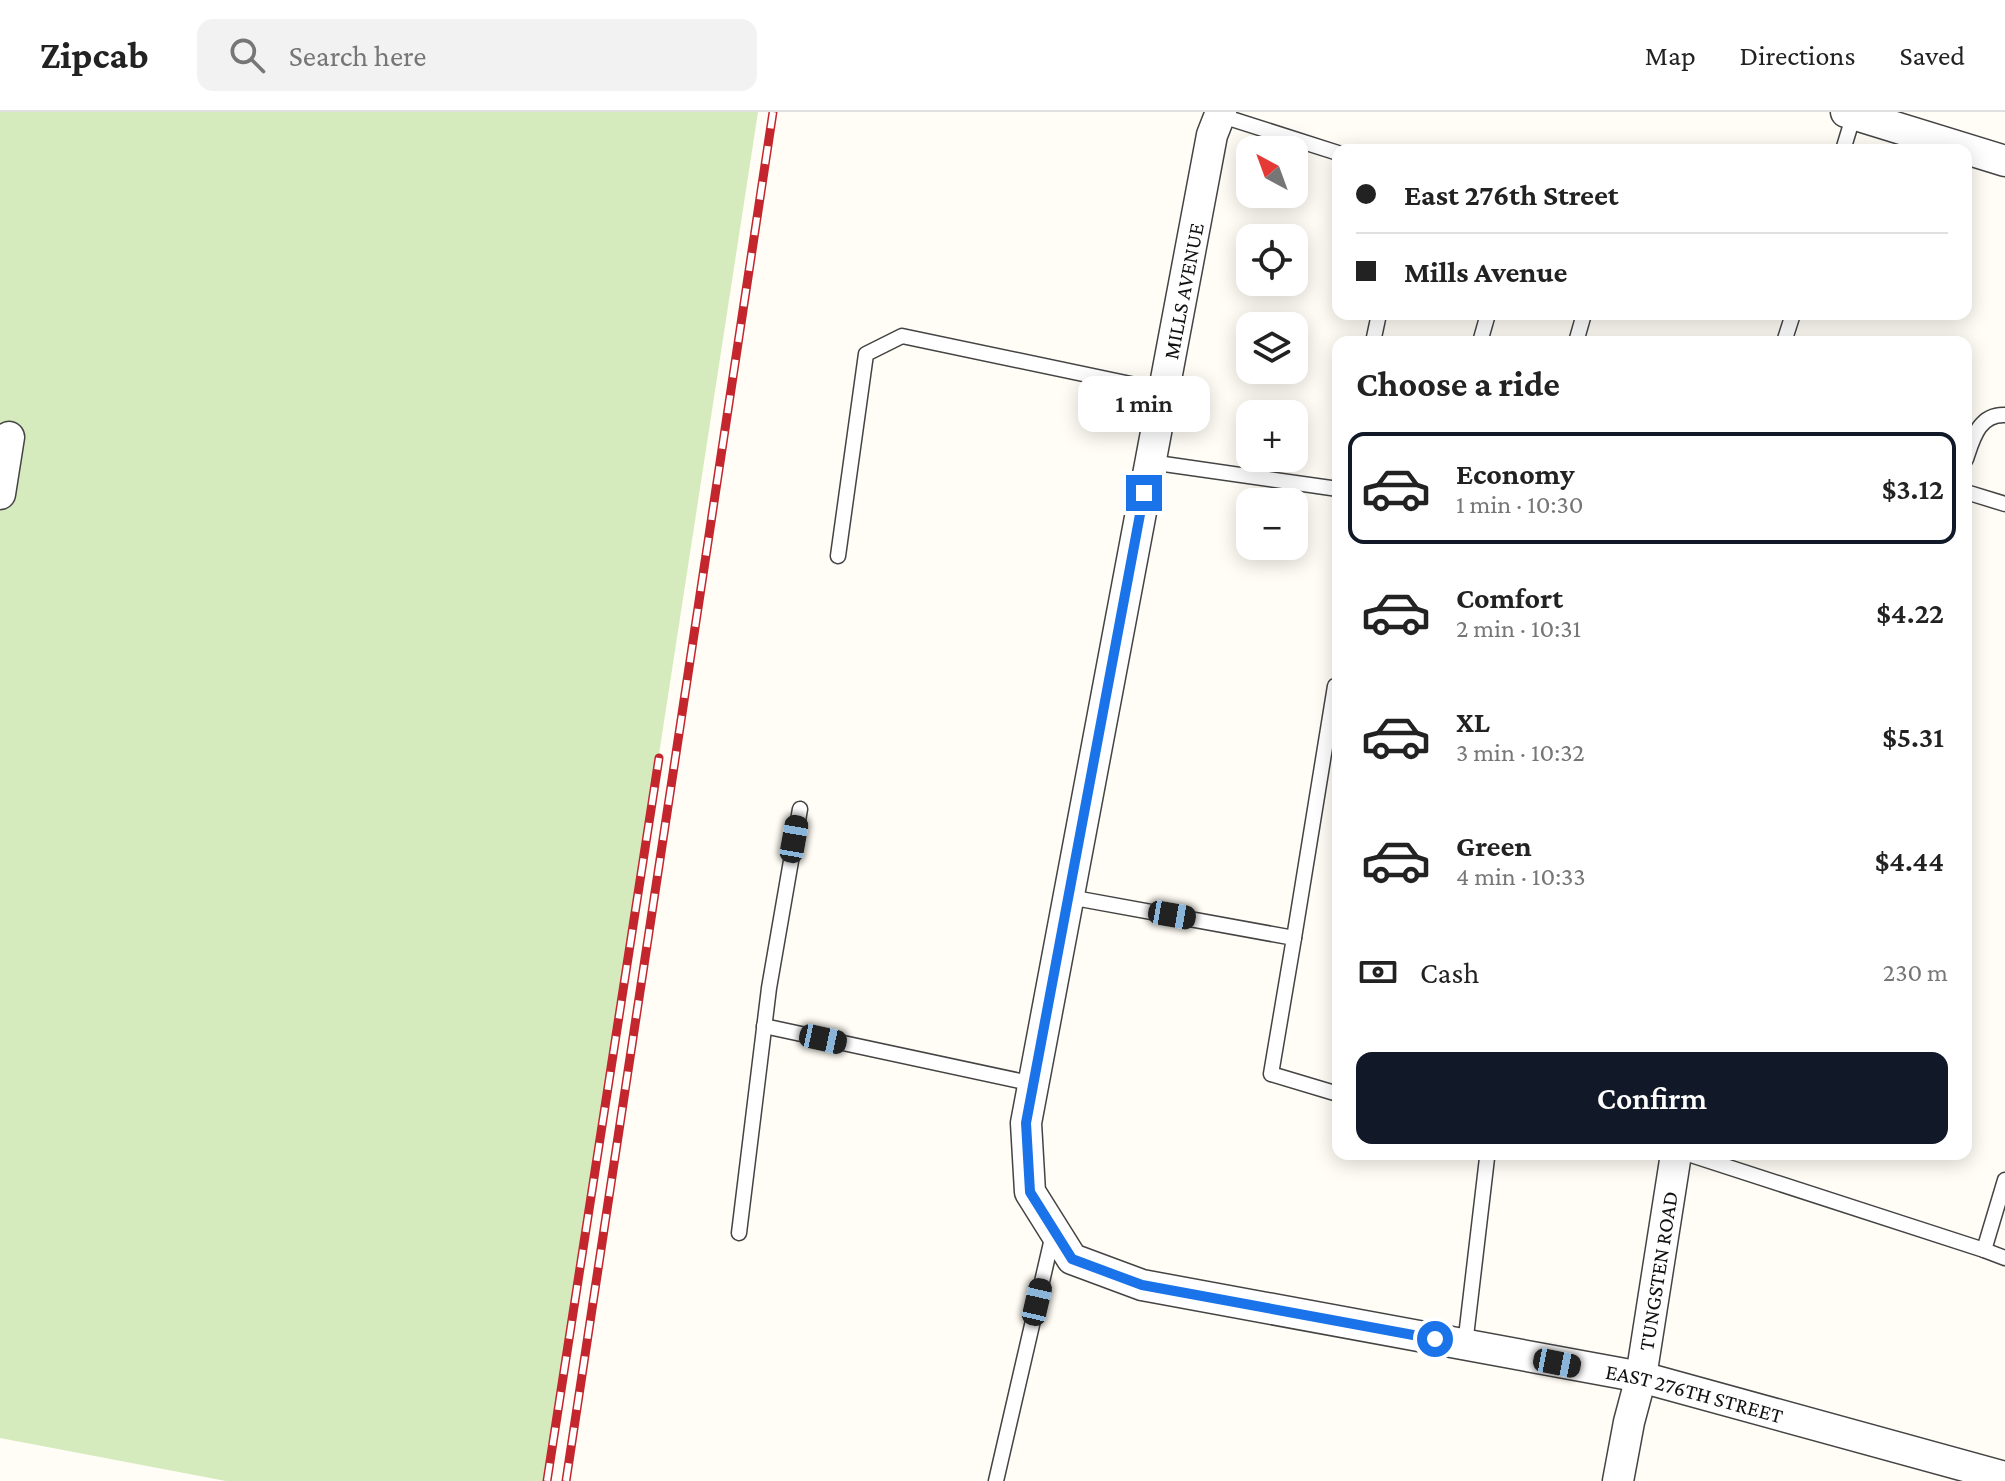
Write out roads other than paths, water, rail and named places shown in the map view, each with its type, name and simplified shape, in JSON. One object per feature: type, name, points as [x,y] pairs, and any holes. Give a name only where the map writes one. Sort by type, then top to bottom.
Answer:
[{"type":"street","points":[[1850,113],[1950,144]]},
{"type":"street","name":"MILLS AVENUE","points":[[1142,1285],[1072,1259],[1030,1192],[1026,1123],[1217,121]]},
{"type":"street","points":[[1972,151],[2005,161]]},
{"type":"street","points":[[0,494],[9,437]]},
{"type":"street","name":"TUNGSTEN ROAD","points":[[1618,1481],[1641,1377],[1675,1160]]},
{"type":"street","name":"EAST 276TH STREET","points":[[1142,1285],[1641,1377],[2005,1477]]},
{"type":"lane","points":[[1844,144],[1850,113]]},
{"type":"lane","points":[[1217,121],[1332,151]]},
{"type":"lane","points":[[838,556],[866,354],[902,336],[1164,391]]},
{"type":"lane","points":[[1972,443],[1977,429],[1988,418],[2005,415]]},
{"type":"lane","points":[[1150,462],[1332,488]]},
{"type":"lane","points":[[1972,494],[2005,504]]},
{"type":"lane","points":[[1332,704],[1271,1074],[1332,1092]]},
{"type":"lane","points":[[739,1233],[764,1026],[800,809]]},
{"type":"lane","points":[[1069,897],[1294,938]]},
{"type":"lane","points":[[764,1026],[1034,1084]]},
{"type":"lane","points":[[1465,1345],[1487,1160]]},
{"type":"lane","points":[[1706,1160],[2005,1258]]},
{"type":"lane","points":[[1984,1250],[2005,1180]]},
{"type":"lane","points":[[996,1481],[1054,1230]]},
{"type":"railway","points":[[566,1481],[773,112]]},
{"type":"railway","points":[[547,1481],[659,758]]}]
